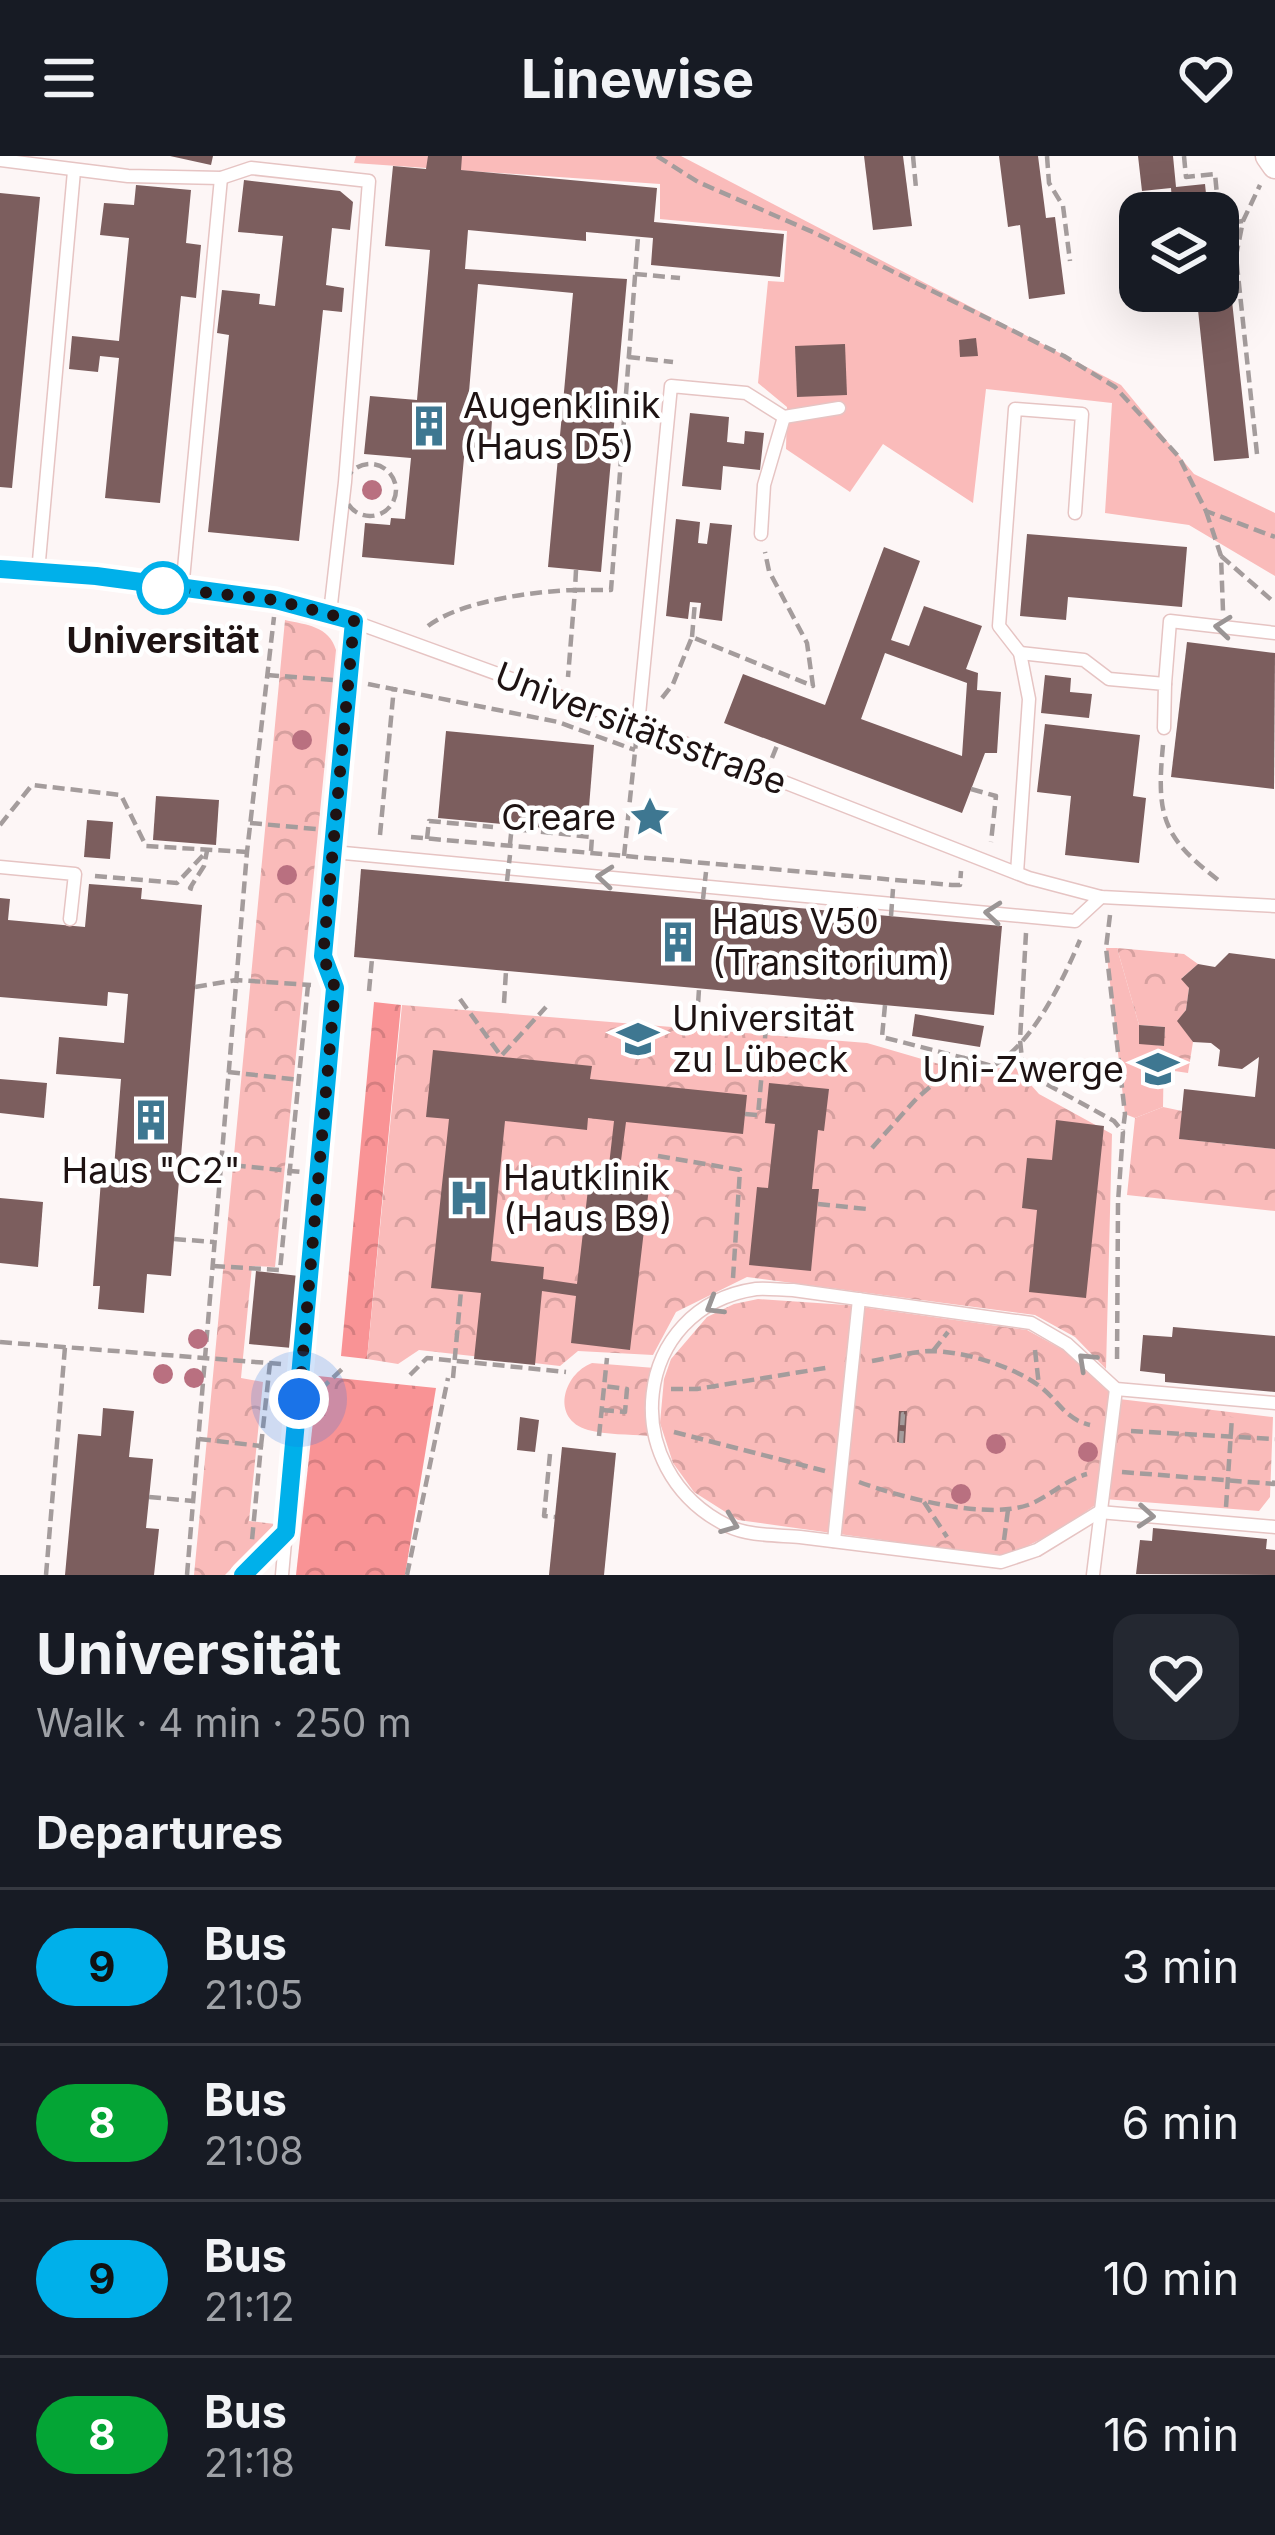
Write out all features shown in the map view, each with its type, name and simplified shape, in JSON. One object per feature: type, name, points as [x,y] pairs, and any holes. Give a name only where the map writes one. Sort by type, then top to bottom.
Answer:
[{"type":"lane","points":[[0,160],[74,171],[221,178],[251,168],[369,181],[329,613]]},
{"type":"lane","points":[[38,572],[74,171]]},
{"type":"lane","points":[[182,590],[221,178]]},
{"type":"lane","points":[[638,725],[671,386],[746,393],[784,417],[839,408]]},
{"type":"lane","points":[[1017,873],[1029,699],[1021,653],[999,626],[1015,409],[1082,414],[1075,512]]},
{"type":"lane","points":[[761,534],[764,485],[784,417]]},
{"type":"lane","name":"Universitätsstraße","points":[[0,569],[96,576],[276,600],[329,613],[638,725],[1017,873],[1107,897],[1275,906]]},
{"type":"lane","points":[[282,1575],[335,988],[323,956],[354,621]]},
{"type":"lane","points":[[1164,728],[1170,621],[1275,633]]},
{"type":"lane","points":[[1021,653],[1084,659],[1109,679],[1165,684]]},
{"type":"lane","points":[[333,853],[1075,921],[1107,897]]},
{"type":"lane","points":[[0,867],[74,874],[70,919]]},
{"type":"lane","points":[[1275,1403],[1116,1389],[1067,1344],[1031,1323],[758,1289],[731,1296],[702,1312],[679,1333],[653,1388],[652,1435],[666,1472],[694,1506],[733,1529],[1001,1562],[1037,1550],[1099,1512],[1275,1527]]},
{"type":"lane","points":[[834,1541],[859,1299]]},
{"type":"lane","points":[[1093,1575],[1116,1389]]},
{"type":"lane","points":[[247,1571],[286,1532]]},
{"type":"path","points":[[657,156],[698,182],[815,233],[1064,356],[1115,387],[1179,458],[1206,511],[1221,556],[1222,627]]},
{"type":"path","points":[[913,156],[916,188]]},
{"type":"path","points":[[1047,156],[1049,183],[1063,206],[1070,261]]},
{"type":"path","points":[[1184,156],[1186,177],[1215,174],[1217,192]]},
{"type":"path","points":[[1239,241],[1243,221],[1269,166]]},
{"type":"path","points":[[1239,222],[1243,221]]},
{"type":"path","points":[[409,641],[437,619],[501,599],[543,591],[611,590],[638,236]]},
{"type":"path","points":[[634,274],[680,278]]},
{"type":"path","points":[[1239,284],[1257,454]]},
{"type":"path","points":[[628,358],[673,362]]},
{"type":"path","points":[[366,463],[381,465],[392,475],[397,489],[393,504],[381,514],[367,516],[353,510],[345,497],[344,482],[352,470],[366,463]]},
{"type":"path","points":[[1206,511],[1275,537]]},
{"type":"path","points":[[692,637],[813,686],[807,643],[770,571],[761,534]]},
{"type":"path","points":[[1221,556],[1275,603]]},
{"type":"path","points":[[566,701],[576,570]]},
{"type":"path","points":[[187,1575],[247,852],[276,600]]},
{"type":"path","points":[[624,856],[638,725],[673,684],[692,637],[695,602]]},
{"type":"path","points":[[267,676],[394,688],[558,722],[635,750]]},
{"type":"path","points":[[380,835],[394,688]]},
{"type":"path","points":[[1164,728],[1158,792],[1168,832],[1250,904]]},
{"type":"path","points":[[0,825],[32,785],[121,795],[146,846],[247,852]]},
{"type":"path","points":[[970,789],[996,796],[988,861]]},
{"type":"path","points":[[493,827],[429,821],[431,839],[952,885]]},
{"type":"path","points":[[510,846],[512,825]]},
{"type":"path","points":[[523,830],[592,837],[591,853]]},
{"type":"path","points":[[74,874],[177,883],[207,850]]},
{"type":"path","points":[[194,889],[190,888],[204,866],[207,850]]},
{"type":"path","points":[[507,881],[509,855]]},
{"type":"path","points":[[704,899],[706,872]]},
{"type":"path","points":[[891,916],[893,889]]},
{"type":"path","points":[[1107,897],[1106,947],[1126,1114],[1118,1202],[1116,1389]]},
{"type":"path","points":[[1026,924],[1022,1059],[1041,1081],[1114,1121],[1123,1132]]},
{"type":"path","points":[[885,1005],[882,1037],[992,1066],[1009,1057],[1057,994],[1083,931]]},
{"type":"path","points":[[369,991],[372,959]]},
{"type":"path","points":[[503,1003],[506,971]]},
{"type":"path","points":[[195,986],[236,980],[335,988]]},
{"type":"path","points":[[213,1266],[280,1270],[308,985]]},
{"type":"path","points":[[697,1021],[699,988]]},
{"type":"path","points":[[460,999],[501,1056],[547,1007]]},
{"type":"path","points":[[746,1114],[758,1115],[766,1027]]},
{"type":"path","points":[[872,1148],[916,1098],[964,1058]]},
{"type":"path","points":[[228,1072],[326,1082]]},
{"type":"path","points":[[658,1156],[740,1169],[731,1296]]},
{"type":"path","points":[[180,1160],[318,1174]]},
{"type":"path","points":[[818,1204],[867,1209]]},
{"type":"path","points":[[174,1239],[214,1242]]},
{"type":"path","points":[[406,1575],[455,1360],[460,1291]]},
{"type":"path","points":[[1031,1323],[1040,1386]]},
{"type":"path","points":[[0,1342],[301,1365]]},
{"type":"path","points":[[46,1575],[65,1347]]},
{"type":"path","points":[[653,1388],[697,1389],[932,1351],[989,1362],[1040,1386],[1060,1410],[1078,1422],[1109,1429],[1275,1439]]},
{"type":"path","points":[[410,1375],[427,1358],[566,1372]]},
{"type":"path","points":[[598,1436],[607,1358]]},
{"type":"path","points":[[247,1571],[270,1363]]},
{"type":"path","points":[[602,1410],[625,1412],[627,1388],[604,1386]]},
{"type":"path","points":[[901,1443],[903,1414],[907,1414]]},
{"type":"path","points":[[652,1435],[702,1436],[907,1500],[1008,1510],[1029,1504],[1081,1475],[1105,1470],[1274,1484],[1275,1475]]},
{"type":"path","points":[[1224,1522],[1233,1437]]},
{"type":"path","points":[[199,1439],[261,1446]]},
{"type":"path","points":[[550,1454],[544,1516],[555,1517]]},
{"type":"path","points":[[149,1497],[193,1501]]},
{"type":"path","points":[[924,1502],[959,1557]]},
{"type":"path","points":[[1001,1562],[1008,1510]]},
{"type":"green space","points":[[356,156],[681,156],[1121,385],[1194,474],[1275,513],[1275,576],[1189,525],[1105,513],[1112,403],[986,389],[973,503],[883,444],[850,492],[786,449],[787,407],[758,383],[768,281],[784,282],[787,231],[660,219],[660,184],[354,163]]},
{"type":"green space","points":[[285,620],[323,631],[336,650],[275,1267],[252,1266],[241,1378],[263,1382],[249,1521],[275,1524],[225,1575],[194,1575]]},
{"type":"green space","points":[[1106,948],[1117,948],[1139,1025],[1139,1043],[1164,1046],[1163,1107],[1135,1118],[1125,1114]]},
{"type":"green space","points":[[1117,948],[1184,954],[1198,964],[1182,978],[1189,988],[1186,1010],[1178,1021],[1193,1042],[1188,1073],[1161,1069],[1165,1027],[1139,1025]]},
{"type":"green space","points":[[374,1002],[401,1005],[367,1359],[341,1356]]},
{"type":"green space","points":[[402,1005],[867,1043],[963,1071],[1015,1067],[1039,1094],[1112,1134],[1106,1369],[1075,1337],[1035,1315],[747,1277],[676,1312],[653,1355],[578,1351],[560,1366],[419,1350],[398,1364],[367,1359]]},
{"type":"green space","points":[[1163,1107],[1182,1111],[1180,1139],[1275,1149],[1275,1211],[1127,1195],[1135,1118]]},
{"type":"green space","points":[[758,1299],[847,1305],[1027,1330],[1069,1353],[1119,1399],[1273,1417],[1270,1497],[1259,1511],[1104,1499],[1058,1531],[1005,1557],[738,1520],[694,1492],[673,1463],[660,1423],[671,1359],[707,1317]]},
{"type":"green space","points":[[592,1363],[655,1368],[647,1405],[648,1436],[588,1430],[569,1416],[565,1407],[568,1386]]},
{"type":"green space","points":[[318,1376],[436,1388],[405,1575],[296,1575]]},
{"type":"building","points":[[170,156],[213,156],[211,165]]},
{"type":"building","name":"Augenklinik (Haus D5)","points":[[428,156],[462,156],[461,170],[657,188],[654,222],[784,234],[780,277],[651,265],[653,238],[586,232],[586,241],[468,230],[465,269],[627,279],[601,572],[548,567],[573,293],[478,284],[468,404],[493,406],[490,449],[465,447],[454,565],[362,557],[365,523],[390,525],[391,518],[405,519],[411,458],[364,454],[370,396],[417,400],[430,250],[385,246],[393,166],[426,169]]},
{"type":"building","points":[[864,156],[903,156],[912,226],[873,230]]},
{"type":"building","points":[[999,156],[1038,156],[1046,218],[1055,217],[1065,294],[1029,299],[1020,225],[1008,227]]},
{"type":"building","points":[[1138,156],[1173,156],[1176,187],[1205,184],[1206,192],[1171,192],[1171,188],[1142,191]]},
{"type":"building","points":[[244,180],[340,191],[353,202],[350,230],[332,228],[326,285],[344,288],[342,312],[323,310],[299,541],[208,532],[229,335],[217,333],[222,290],[260,294],[259,304],[275,306],[283,236],[238,232]]},
{"type":"building","points":[[136,185],[191,190],[186,243],[201,245],[196,298],[181,296],[160,503],[105,498],[119,358],[100,356],[98,372],[69,369],[72,336],[119,341],[129,238],[100,235],[104,203],[134,205]]},
{"type":"building","points":[[0,193],[40,197],[12,488],[0,487]]},
{"type":"building","points":[[1198,312],[1233,312],[1249,458],[1214,461]]},
{"type":"building","points":[[976,338],[978,356],[960,357],[959,340]]},
{"type":"building","points":[[845,344],[847,395],[797,397],[795,346]]},
{"type":"building","points":[[690,413],[729,417],[727,442],[744,444],[745,431],[764,433],[760,470],[723,466],[721,490],[682,486]]},
{"type":"building","points":[[676,519],[700,522],[698,543],[707,544],[710,523],[732,525],[722,621],[699,618],[701,603],[690,602],[688,619],[666,616]]},
{"type":"building","points":[[1027,534],[1187,547],[1182,607],[1068,597],[1066,620],[1020,616]]},
{"type":"building","points":[[884,547],[920,561],[891,640],[909,646],[924,606],[982,626],[966,669],[978,673],[977,690],[1001,692],[997,753],[985,753],[962,813],[724,723],[743,674],[825,705]],"holes":[[[885,653],[967,683],[962,756],[861,719]]]},
{"type":"building","points":[[1187,642],[1275,653],[1274,789],[1171,777]]},
{"type":"building","points":[[1045,675],[1071,678],[1070,692],[1092,694],[1089,718],[1041,713]]},
{"type":"building","points":[[1045,724],[1140,735],[1133,796],[1146,798],[1139,863],[1065,855],[1071,796],[1037,792]]},
{"type":"building","points":[[446,731],[594,745],[587,832],[438,818]]},
{"type":"building","points":[[156,796],[219,800],[216,845],[153,840]]},
{"type":"building","points":[[87,820],[113,822],[110,859],[84,857]]},
{"type":"building","name":"Haus V50 (Transitorium)","points":[[361,869],[1002,926],[994,1015],[354,957]]},
{"type":"building","name":"Haus \"C2\"","points":[[89,884],[142,888],[141,899],[202,905],[171,1276],[147,1274],[144,1313],[98,1309],[100,1286],[93,1286],[101,1180],[113,1181],[121,1079],[56,1074],[59,1037],[124,1043],[128,994],[108,992],[107,1006],[0,997],[0,898],[10,899],[8,920],[85,927]]},
{"type":"building","points":[[1229,953],[1275,959],[1275,1149],[1179,1139],[1184,1089],[1255,1097],[1259,1057],[1242,1069],[1218,1066],[1220,1050],[1211,1043],[1193,1042],[1177,1021],[1186,1010],[1189,988],[1181,979],[1198,964],[1215,967]]},
{"type":"building","points":[[915,1014],[984,1026],[980,1047],[912,1036]]},
{"type":"building","points":[[1139,1025],[1165,1027],[1164,1046],[1139,1044]]},
{"type":"building","name":"Hautklinik (Haus B9)","points":[[433,1050],[592,1066],[590,1079],[747,1095],[743,1134],[626,1122],[619,1176],[650,1179],[630,1350],[571,1343],[576,1296],[542,1291],[535,1365],[474,1359],[481,1293],[431,1288],[449,1119],[426,1117]],"holes":[[[588,1118],[614,1121],[608,1174],[590,1172],[577,1284],[543,1279],[544,1267],[491,1261],[505,1121],[587,1130]]]},
{"type":"building","points":[[0,1079],[47,1083],[44,1118],[0,1113]]},
{"type":"building","points":[[769,1083],[829,1089],[824,1131],[818,1130],[812,1189],[819,1189],[811,1271],[749,1265],[757,1187],[768,1188],[775,1124],[765,1123]]},
{"type":"building","points":[[1056,1120],[1104,1126],[1086,1298],[1029,1292],[1037,1210],[1022,1208],[1027,1158],[1052,1160]]},
{"type":"building","points":[[0,1198],[43,1202],[38,1267],[0,1263]]},
{"type":"building","points":[[256,1271],[299,1276],[292,1348],[249,1344]]},
{"type":"building","points":[[1173,1327],[1275,1336],[1275,1392],[1165,1382],[1165,1374],[1140,1371],[1143,1335],[1172,1337]]},
{"type":"building","points":[[103,1408],[134,1411],[129,1457],[153,1459],[146,1528],[159,1529],[154,1575],[65,1575],[78,1434],[101,1436]]},
{"type":"building","points":[[899,1411],[907,1411],[905,1443],[897,1442]]},
{"type":"building","points":[[520,1417],[539,1420],[535,1452],[517,1450]]},
{"type":"building","points":[[562,1447],[616,1453],[604,1575],[549,1575]]},
{"type":"building","points":[[1153,1528],[1267,1539],[1266,1549],[1275,1550],[1275,1575],[1136,1574],[1140,1540],[1152,1541]]},
{"type":"bus line","name":"9","points":[[0,569],[96,576],[276,600],[354,621],[323,956],[335,988],[286,1532],[243,1575]]},
{"type":"place","name":"Augenklinik (Haus D5)","points":[[429,426]]},
{"type":"place","name":"Universität","points":[[163,588]]},
{"type":"place","name":"Creare","points":[[650,817]]},
{"type":"place","name":"Haus V50 (Transitorium)","points":[[678,942]]},
{"type":"place","name":"Universität zu Lübeck","points":[[638,1039]]},
{"type":"place","name":"Uni-Zwerge","points":[[1158,1069]]},
{"type":"place","name":"Haus \"C2\"","points":[[151,1120]]},
{"type":"place","name":"Hautklinik (Haus B9)","points":[[469,1198]]},
{"type":"route","points":[[163,588],[276,600],[354,621],[323,956],[335,988],[299,1399]]}]
